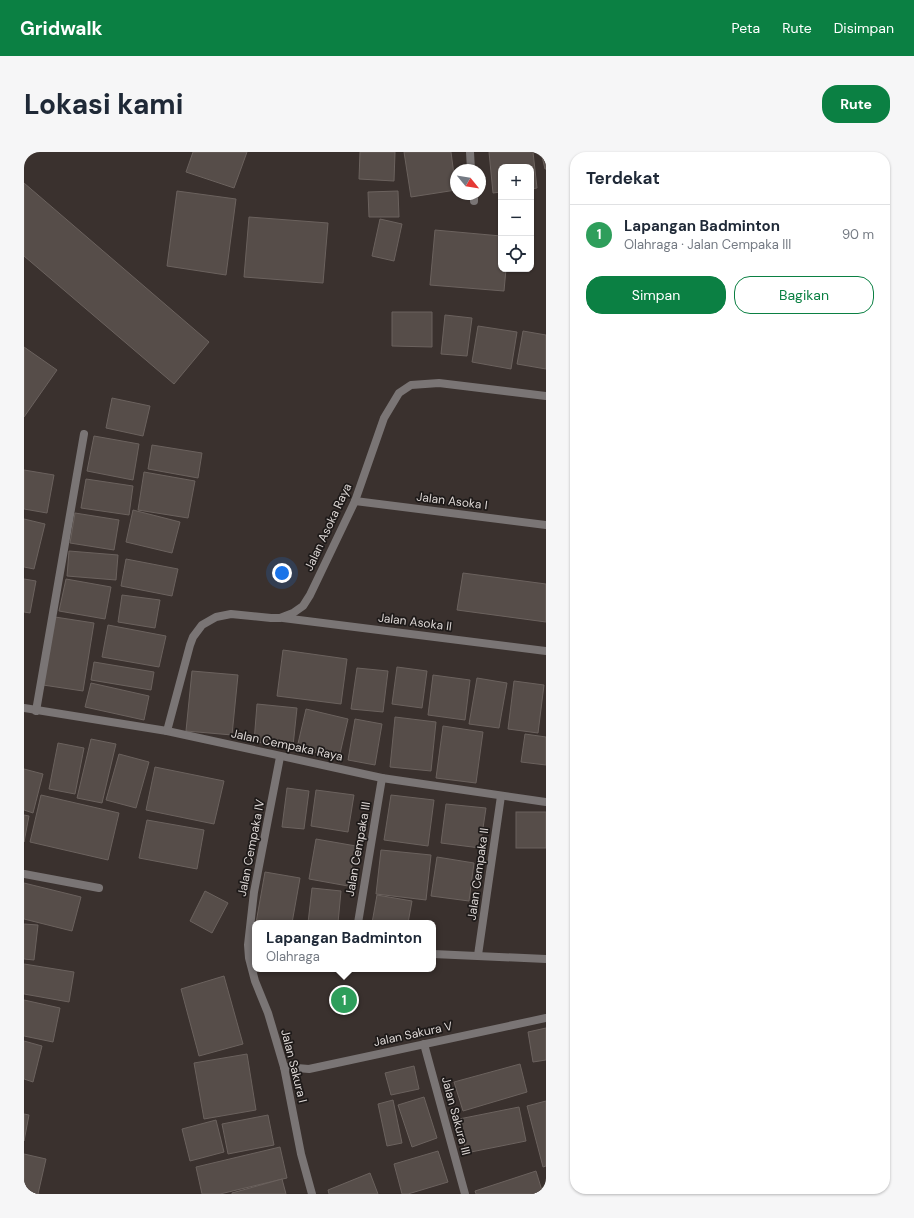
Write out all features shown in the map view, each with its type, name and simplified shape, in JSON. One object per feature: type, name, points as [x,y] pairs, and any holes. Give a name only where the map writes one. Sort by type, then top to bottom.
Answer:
[{"type":"street","points":[[470,152],[471,164]]},
{"type":"street","name":"Jalan Asoka Raya","points":[[280,618],[293,613],[307,601],[355,501],[384,418],[399,393],[411,385],[439,383],[546,396]]},
{"type":"street","points":[[36,710],[84,434]]},
{"type":"street","name":"Jalan Asoka I","points":[[355,501],[546,525]]},
{"type":"street","points":[[167,731],[190,645],[193,637],[202,625],[216,617],[231,614],[280,618]]},
{"type":"street","name":"Jalan Asoka II","points":[[280,618],[546,651]]},
{"type":"street","name":"Jalan Cempaka Raya","points":[[24,708],[167,731],[280,757],[382,778],[546,802]]},
{"type":"street","name":"Jalan Cempaka IV","points":[[253,920],[254,892],[280,757]]},
{"type":"street","name":"Jalan Cempaka III","points":[[358,920],[382,778]]},
{"type":"street","name":"Jalan Cempaka II","points":[[478,955],[501,796]]},
{"type":"street","points":[[24,874],[100,888]]},
{"type":"street","name":"Jalan Sakura I","points":[[252,945],[249,958],[252,970]]},
{"type":"street","points":[[436,954],[546,959]]},
{"type":"street","name":"Jalan Sakura I","points":[[253,972],[268,1013],[284,1067],[301,1154],[312,1194]]},
{"type":"street","name":"Jalan Sakura V","points":[[284,1067],[309,1069],[546,1018]]},
{"type":"street","name":"Jalan Sakura III","points":[[424,1044],[465,1194]]},
{"type":"building","points":[[193,152],[247,152],[234,188],[186,172]]},
{"type":"building","points":[[360,152],[395,152],[394,181],[359,179]]},
{"type":"building","points":[[404,152],[451,152],[453,164],[450,164],[450,191],[411,197]]},
{"type":"building","points":[[489,152],[533,152],[537,188],[534,188],[534,164],[498,164],[498,192],[493,193]]},
{"type":"building","points":[[541,152],[546,152],[546,169],[545,169]]},
{"type":"building","points":[[24,183],[209,342],[174,384],[24,256]]},
{"type":"building","points":[[177,191],[236,199],[226,275],[167,266]]},
{"type":"building","points":[[398,191],[399,217],[369,217],[368,192]]},
{"type":"building","points":[[249,217],[328,223],[323,283],[244,277]]},
{"type":"building","points":[[380,219],[402,224],[394,261],[372,256]]},
{"type":"building","points":[[435,230],[498,236],[498,272],[506,272],[504,291],[430,285]]},
{"type":"building","points":[[392,312],[432,312],[432,347],[392,346]]},
{"type":"building","points":[[445,315],[472,318],[467,356],[441,354]]},
{"type":"building","points":[[478,326],[517,332],[511,369],[472,362]]},
{"type":"building","points":[[523,331],[546,335],[546,369],[517,364]]},
{"type":"building","points":[[24,347],[57,370],[24,417]]},
{"type":"building","points":[[112,398],[150,406],[143,436],[106,428]]},
{"type":"building","points":[[94,436],[139,444],[133,480],[87,471]]},
{"type":"building","points":[[152,445],[202,453],[198,478],[148,469]]},
{"type":"building","points":[[24,470],[54,475],[47,513],[24,509]]},
{"type":"building","points":[[144,472],[195,481],[188,518],[138,510]]},
{"type":"building","points":[[86,479],[133,486],[129,515],[81,508]]},
{"type":"building","points":[[133,510],[180,522],[172,553],[126,542]]},
{"type":"building","points":[[75,513],[119,520],[114,550],[70,543]]},
{"type":"building","points":[[24,519],[45,524],[34,569],[24,567]]},
{"type":"building","points":[[69,551],[118,555],[116,580],[67,576]]},
{"type":"building","points":[[126,559],[178,569],[172,596],[121,586]]},
{"type":"building","points":[[463,573],[546,584],[546,622],[457,610]]},
{"type":"building","points":[[24,579],[36,581],[30,613],[24,612]]},
{"type":"building","points":[[66,579],[111,587],[105,619],[59,611]]},
{"type":"building","points":[[122,595],[160,600],[155,628],[118,622]]},
{"type":"building","points":[[55,617],[94,623],[83,691],[43,685]]},
{"type":"building","points":[[108,625],[166,636],[159,667],[102,657]]},
{"type":"building","points":[[283,650],[347,659],[341,704],[277,696]]},
{"type":"building","points":[[94,662],[154,672],[151,690],[91,680]]},
{"type":"building","points":[[397,667],[427,671],[422,708],[392,704]]},
{"type":"building","points":[[357,668],[388,671],[383,712],[351,709]]},
{"type":"building","points":[[192,671],[238,675],[232,735],[186,731]]},
{"type":"building","points":[[433,675],[470,680],[465,720],[428,715]]},
{"type":"building","points":[[477,678],[507,683],[499,728],[469,724]]},
{"type":"building","points":[[514,681],[544,685],[538,733],[508,729]]},
{"type":"building","points":[[91,683],[149,696],[144,720],[85,707]]},
{"type":"building","points":[[257,704],[297,708],[293,746],[254,742]]},
{"type":"building","points":[[306,709],[348,719],[339,758],[297,748]]},
{"type":"building","points":[[395,717],[436,722],[431,771],[390,767]]},
{"type":"building","points":[[355,719],[382,724],[375,765],[348,760]]},
{"type":"building","points":[[443,726],[483,732],[476,783],[436,778]]},
{"type":"building","points":[[525,734],[546,737],[546,765],[521,762]]},
{"type":"building","points":[[91,739],[116,744],[102,803],[77,798]]},
{"type":"building","points":[[58,743],[84,748],[75,794],[49,789]]},
{"type":"building","points":[[119,754],[149,762],[136,808],[106,800]]},
{"type":"building","points":[[155,767],[224,781],[214,824],[146,810]]},
{"type":"building","points":[[24,769],[43,774],[33,813],[24,810]]},
{"type":"building","points":[[287,788],[309,791],[304,829],[282,827]]},
{"type":"building","points":[[316,790],[354,795],[348,832],[311,826]]},
{"type":"building","points":[[41,795],[119,813],[108,860],[30,842]]},
{"type":"building","points":[[391,795],[434,800],[428,846],[384,840]]},
{"type":"building","points":[[446,804],[486,808],[480,848],[441,843]]},
{"type":"building","points":[[516,812],[546,812],[546,848],[516,848]]},
{"type":"building","points":[[24,815],[29,816],[24,842]]},
{"type":"building","points":[[147,820],[204,830],[197,869],[139,858]]},
{"type":"building","points":[[316,839],[356,846],[348,886],[309,879]]},
{"type":"building","points":[[381,850],[431,855],[426,900],[376,894]]},
{"type":"building","points":[[437,857],[474,863],[469,901],[431,896]]},
{"type":"building","points":[[265,872],[300,878],[293,920],[257,920]]},
{"type":"building","points":[[24,883],[81,897],[72,931],[24,919]]},
{"type":"building","points":[[312,888],[341,891],[338,920],[308,920]]},
{"type":"building","points":[[205,891],[228,903],[212,933],[190,921]]},
{"type":"building","points":[[377,895],[412,901],[409,920],[373,920]]},
{"type":"building","points":[[24,924],[38,925],[34,960],[24,959]]},
{"type":"building","points":[[24,964],[74,972],[69,1002],[24,994]]},
{"type":"building","points":[[224,976],[243,1044],[199,1056],[181,989]]},
{"type":"building","points":[[24,1000],[60,1008],[53,1042],[24,1036]]},
{"type":"building","points":[[546,1028],[546,1060],[533,1062],[528,1032]]},
{"type":"building","points":[[24,1041],[42,1046],[33,1082],[24,1079]]},
{"type":"building","points":[[247,1054],[256,1110],[204,1119],[194,1063]]},
{"type":"building","points":[[520,1064],[527,1092],[463,1111],[454,1082]]},
{"type":"building","points":[[414,1066],[419,1089],[391,1095],[385,1073]]},
{"type":"building","points":[[424,1097],[437,1138],[412,1147],[398,1105]]},
{"type":"building","points":[[393,1100],[402,1143],[387,1146],[378,1104]]},
{"type":"building","points":[[546,1101],[546,1166],[543,1167],[527,1106]]},
{"type":"building","points":[[519,1107],[526,1141],[466,1153],[459,1119]]},
{"type":"building","points":[[24,1114],[29,1115],[24,1141]]},
{"type":"building","points":[[268,1115],[274,1145],[228,1154],[222,1124]]},
{"type":"building","points":[[216,1120],[224,1152],[190,1161],[182,1129]]},
{"type":"building","points":[[280,1147],[287,1178],[220,1194],[202,1194],[196,1167]]},
{"type":"building","points":[[438,1151],[448,1182],[408,1194],[402,1194],[394,1164]]},
{"type":"building","points":[[24,1154],[46,1159],[38,1194],[24,1194]]},
{"type":"building","points":[[536,1171],[543,1194],[476,1194],[475,1191]]},
{"type":"building","points":[[370,1173],[378,1194],[329,1194],[328,1190]]},
{"type":"building","points":[[282,1179],[286,1194],[232,1194],[232,1193]]},
{"type":"place","name":"Lapangan Badminton","points":[[344,1000]]}]
